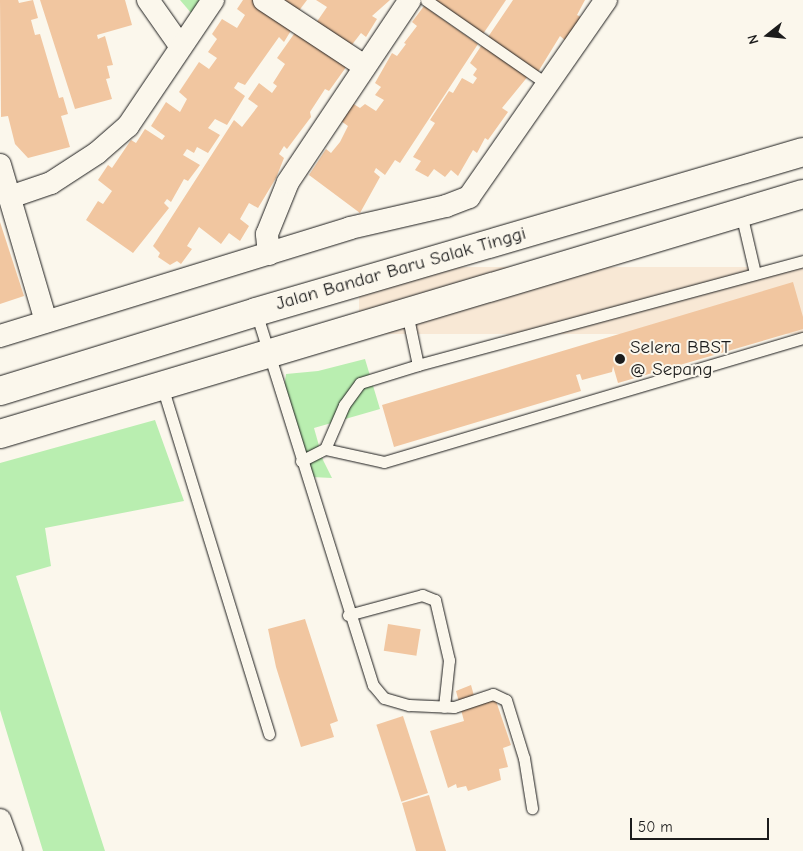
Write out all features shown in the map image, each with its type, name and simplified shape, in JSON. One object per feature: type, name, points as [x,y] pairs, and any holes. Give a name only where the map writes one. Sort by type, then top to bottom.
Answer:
[{"type":"main road","name":"Jalan Bandar Baru Salak Tinggi","points":[[0,391],[256,312],[803,152]]},
{"type":"main road","points":[[0,434],[803,194]]},
{"type":"street","points":[[148,0],[181,47]]},
{"type":"street","points":[[10,197],[50,183],[97,153],[122,132],[213,0]]},
{"type":"street","points":[[264,0],[364,66]]},
{"type":"street","points":[[270,254],[267,234],[288,182],[410,0]]},
{"type":"street","points":[[0,336],[350,228],[446,206],[469,197],[606,0]]},
{"type":"street","points":[[0,165],[46,321]]},
{"type":"street","points":[[0,820],[11,851]]},
{"type":"lane","points":[[426,0],[548,84]]},
{"type":"lane","points":[[741,213],[756,274]]},
{"type":"lane","points":[[326,449],[344,406],[360,383],[803,261]]},
{"type":"lane","points":[[256,312],[348,615],[372,685],[384,698],[409,705],[444,707],[493,694],[506,700],[524,758],[532,808]]},
{"type":"lane","points":[[407,312],[418,366]]},
{"type":"lane","points":[[301,461],[326,449],[384,462],[803,338]]},
{"type":"lane","points":[[162,386],[269,734]]},
{"type":"lane","points":[[348,615],[422,595],[435,600],[449,660],[444,707]]},
{"type":"shaded area","points":[[359,267],[803,267],[803,334],[359,334]]},
{"type":"green space","points":[[180,0],[202,0],[192,14]]},
{"type":"green space","points":[[365,359],[380,409],[314,428],[323,460],[332,478],[312,477],[284,388],[286,374],[318,371]]},
{"type":"green space","points":[[155,420],[184,501],[45,528],[51,566],[16,576],[105,851],[43,851],[0,710],[0,463]]},
{"type":"building","points":[[0,0],[18,0],[19,3],[33,0],[38,18],[31,20],[35,35],[40,34],[59,98],[63,97],[68,114],[61,116],[70,147],[28,158],[15,144],[8,116],[1,117]]},
{"type":"building","points":[[40,0],[125,0],[132,25],[97,35],[98,39],[105,36],[113,65],[107,66],[110,78],[106,79],[112,99],[75,109]]},
{"type":"building","points":[[243,0],[256,0],[295,24],[284,42],[279,37],[245,85],[238,82],[234,88],[245,96],[227,125],[215,119],[208,128],[220,135],[208,153],[197,147],[194,153],[187,149],[183,155],[200,165],[188,181],[184,179],[171,202],[167,199],[164,203],[169,208],[133,253],[86,220],[98,201],[103,204],[112,191],[98,180],[108,165],[112,168],[131,140],[136,143],[145,129],[162,140],[165,136],[151,126],[166,102],[180,112],[187,99],[179,92],[199,62],[209,69],[217,58],[208,52],[217,39],[212,34],[222,19],[237,28],[245,15],[237,9]]},
{"type":"building","points":[[281,0],[307,0],[298,12]]},
{"type":"building","points":[[316,0],[390,0],[372,16],[377,19],[366,37],[361,33],[351,46],[316,23],[327,7]]},
{"type":"building","points":[[433,0],[506,0],[483,34]]},
{"type":"building","points":[[513,0],[585,0],[577,15],[581,17],[566,41],[560,36],[538,72],[488,37]]},
{"type":"building","points":[[424,6],[478,44],[400,163],[395,160],[385,175],[376,168],[374,172],[380,177],[360,213],[309,175],[326,149],[331,153],[340,142],[348,126],[341,121],[352,103],[360,108],[365,104],[376,111],[384,100],[375,95],[381,87],[375,83],[392,53],[397,56],[406,44],[404,43],[417,26],[412,22]]},
{"type":"building","points":[[299,27],[349,63],[329,91],[325,89],[310,112],[311,117],[287,149],[284,146],[279,154],[284,158],[276,178],[258,208],[249,203],[240,219],[249,226],[240,241],[229,233],[221,244],[199,227],[187,246],[192,249],[181,264],[177,261],[170,265],[158,257],[160,253],[153,246],[234,120],[242,127],[258,106],[248,99],[259,83],[272,93],[277,86],[273,83],[285,64],[277,58]]},
{"type":"building","points":[[483,43],[529,75],[502,108],[508,112],[488,140],[485,138],[477,153],[473,150],[458,176],[451,170],[445,177],[434,169],[428,177],[415,170],[421,161],[413,157],[435,123],[430,120],[449,91],[453,93],[462,78],[473,84],[477,78],[473,75],[477,69],[470,63]]},
{"type":"building","points":[[0,222],[24,296],[0,304]]},
{"type":"building","name":"Selera BBST @ Sepang","points":[[793,282],[803,317],[803,329],[618,383],[613,366],[612,372],[582,380],[580,374],[576,375],[581,391],[394,447],[382,405]]},
{"type":"building","points":[[305,619],[338,721],[330,724],[334,737],[301,747],[276,667],[268,629]]},
{"type":"building","points":[[388,624],[421,629],[416,656],[384,651]]},
{"type":"building","points":[[471,685],[476,703],[495,698],[511,745],[503,748],[508,767],[499,769],[501,780],[468,791],[466,786],[457,788],[456,784],[448,788],[430,731],[464,721],[456,691]]},
{"type":"building","points":[[403,716],[428,793],[401,802],[376,725]]},
{"type":"building","points":[[429,795],[446,851],[416,851],[402,803]]},
{"type":"place","name":"Selera BBST @ Sepang","points":[[620,359]]}]
